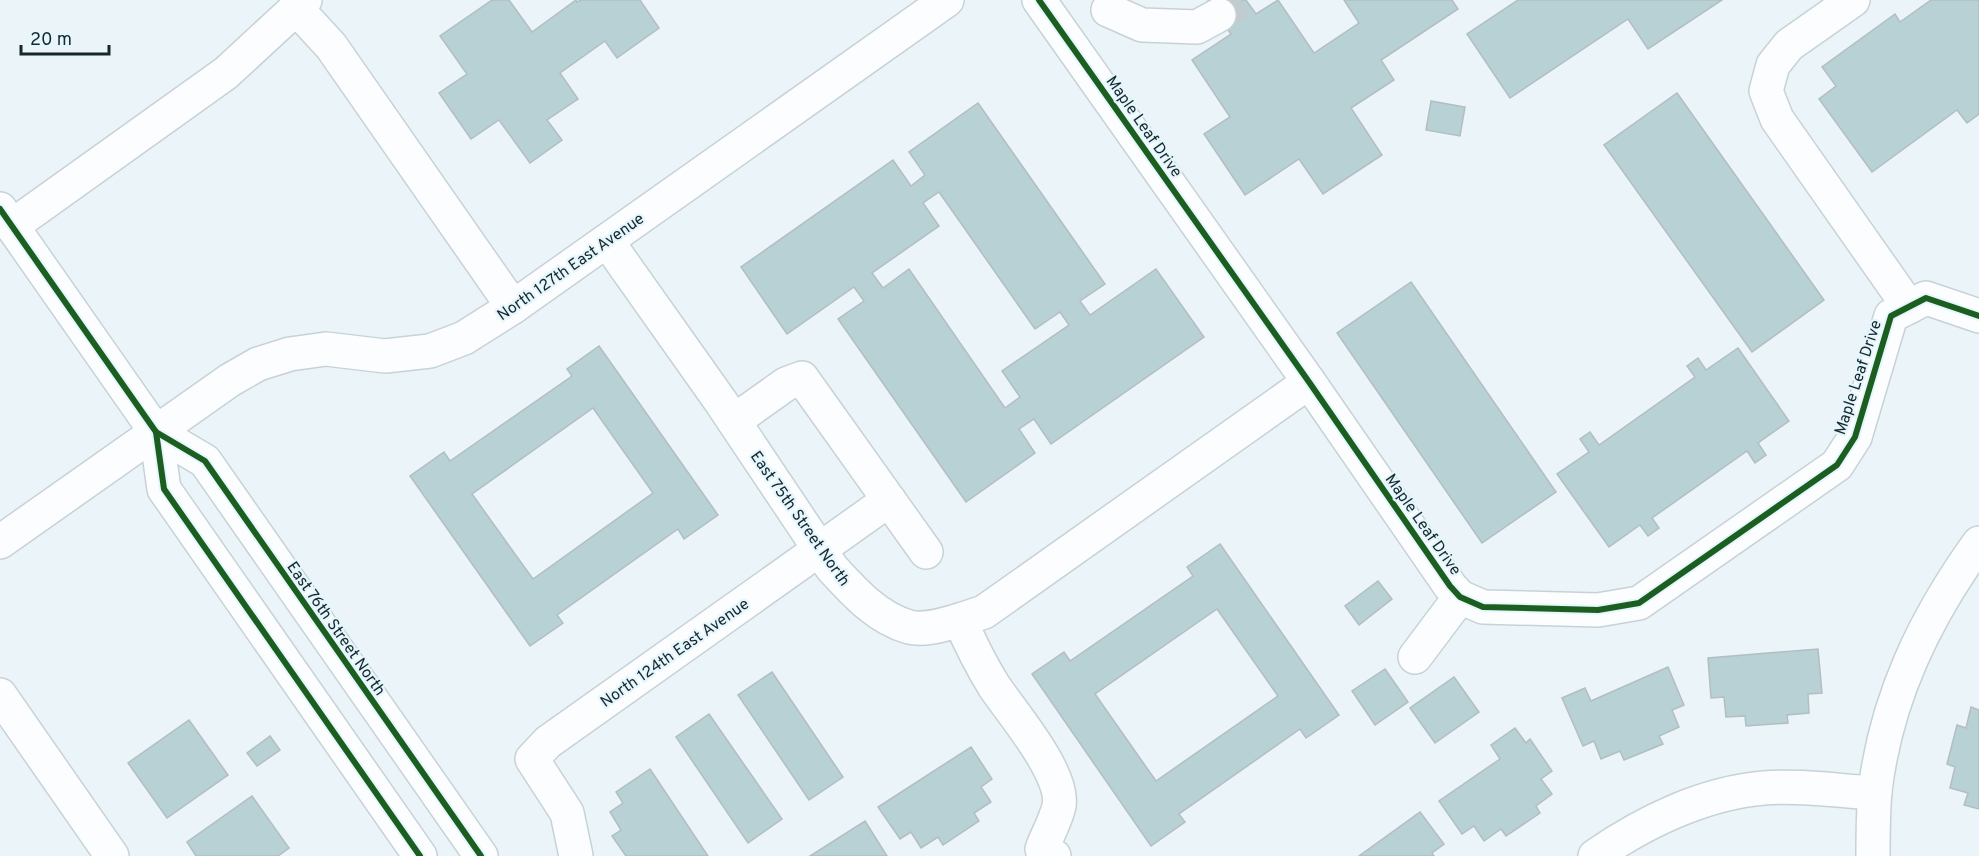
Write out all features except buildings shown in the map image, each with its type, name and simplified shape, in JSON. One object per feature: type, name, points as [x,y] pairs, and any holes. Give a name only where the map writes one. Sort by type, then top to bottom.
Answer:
[{"type":"street","name":"North 127th East Avenue","points":[[0,542],[230,380],[258,364],[290,354],[326,349],[385,356],[430,351],[464,338],[513,307],[947,0]]},
{"type":"street","name":"Maple Leaf Drive","points":[[1039,0],[1450,586],[1460,597],[1483,607],[1598,610],[1639,603],[1837,465],[1855,438],[1891,316],[1909,307]]},
{"type":"street","points":[[1853,0],[1789,45],[1773,65],[1766,92],[1777,119],[1909,307],[1926,298],[1979,316]]},
{"type":"street","points":[[6,218],[226,73],[301,4],[513,307]]},
{"type":"street","points":[[1066,38],[1115,5],[1142,25],[1197,27],[1219,15]]},
{"type":"street","name":"East 76th Street North","points":[[6,218],[156,432],[205,461],[481,856]]},
{"type":"street","name":"East 75th Street North","points":[[608,240],[734,421],[832,568],[852,591],[876,611],[910,627],[935,627],[984,612],[1309,382]]},
{"type":"street","points":[[734,421],[786,384],[802,378],[926,552]]},
{"type":"street","name":"East 76th Street North","points":[[156,432],[164,489],[420,856]]},
{"type":"street","name":"North 124th East Avenue","points":[[576,856],[567,813],[532,759],[548,741],[889,500]]},
{"type":"street","points":[[1872,856],[1875,793],[1881,753],[1895,698],[1919,640],[1951,582],[1979,543]]},
{"type":"street","points":[[1415,657],[1460,597]]},
{"type":"street","points":[[960,620],[994,685],[1033,740],[1053,774],[1059,792],[1059,806],[1042,854]]},
{"type":"street","points":[[0,695],[112,856]]},
{"type":"street","points":[[1594,856],[1620,838],[1660,818],[1693,804],[1728,794],[1763,788],[1802,787],[1875,793]]},
{"type":"tunnel","points":[[1219,15],[1241,0]]},
{"type":"cycle path","points":[[1039,0],[1450,586],[1460,597],[1483,607],[1598,610],[1639,603],[1837,465],[1855,437],[1891,316],[1926,298],[1979,316]]},
{"type":"cycle path","points":[[0,209],[156,432],[205,461],[481,856]]},
{"type":"cycle path","points":[[156,432],[164,489],[420,856]]}]
